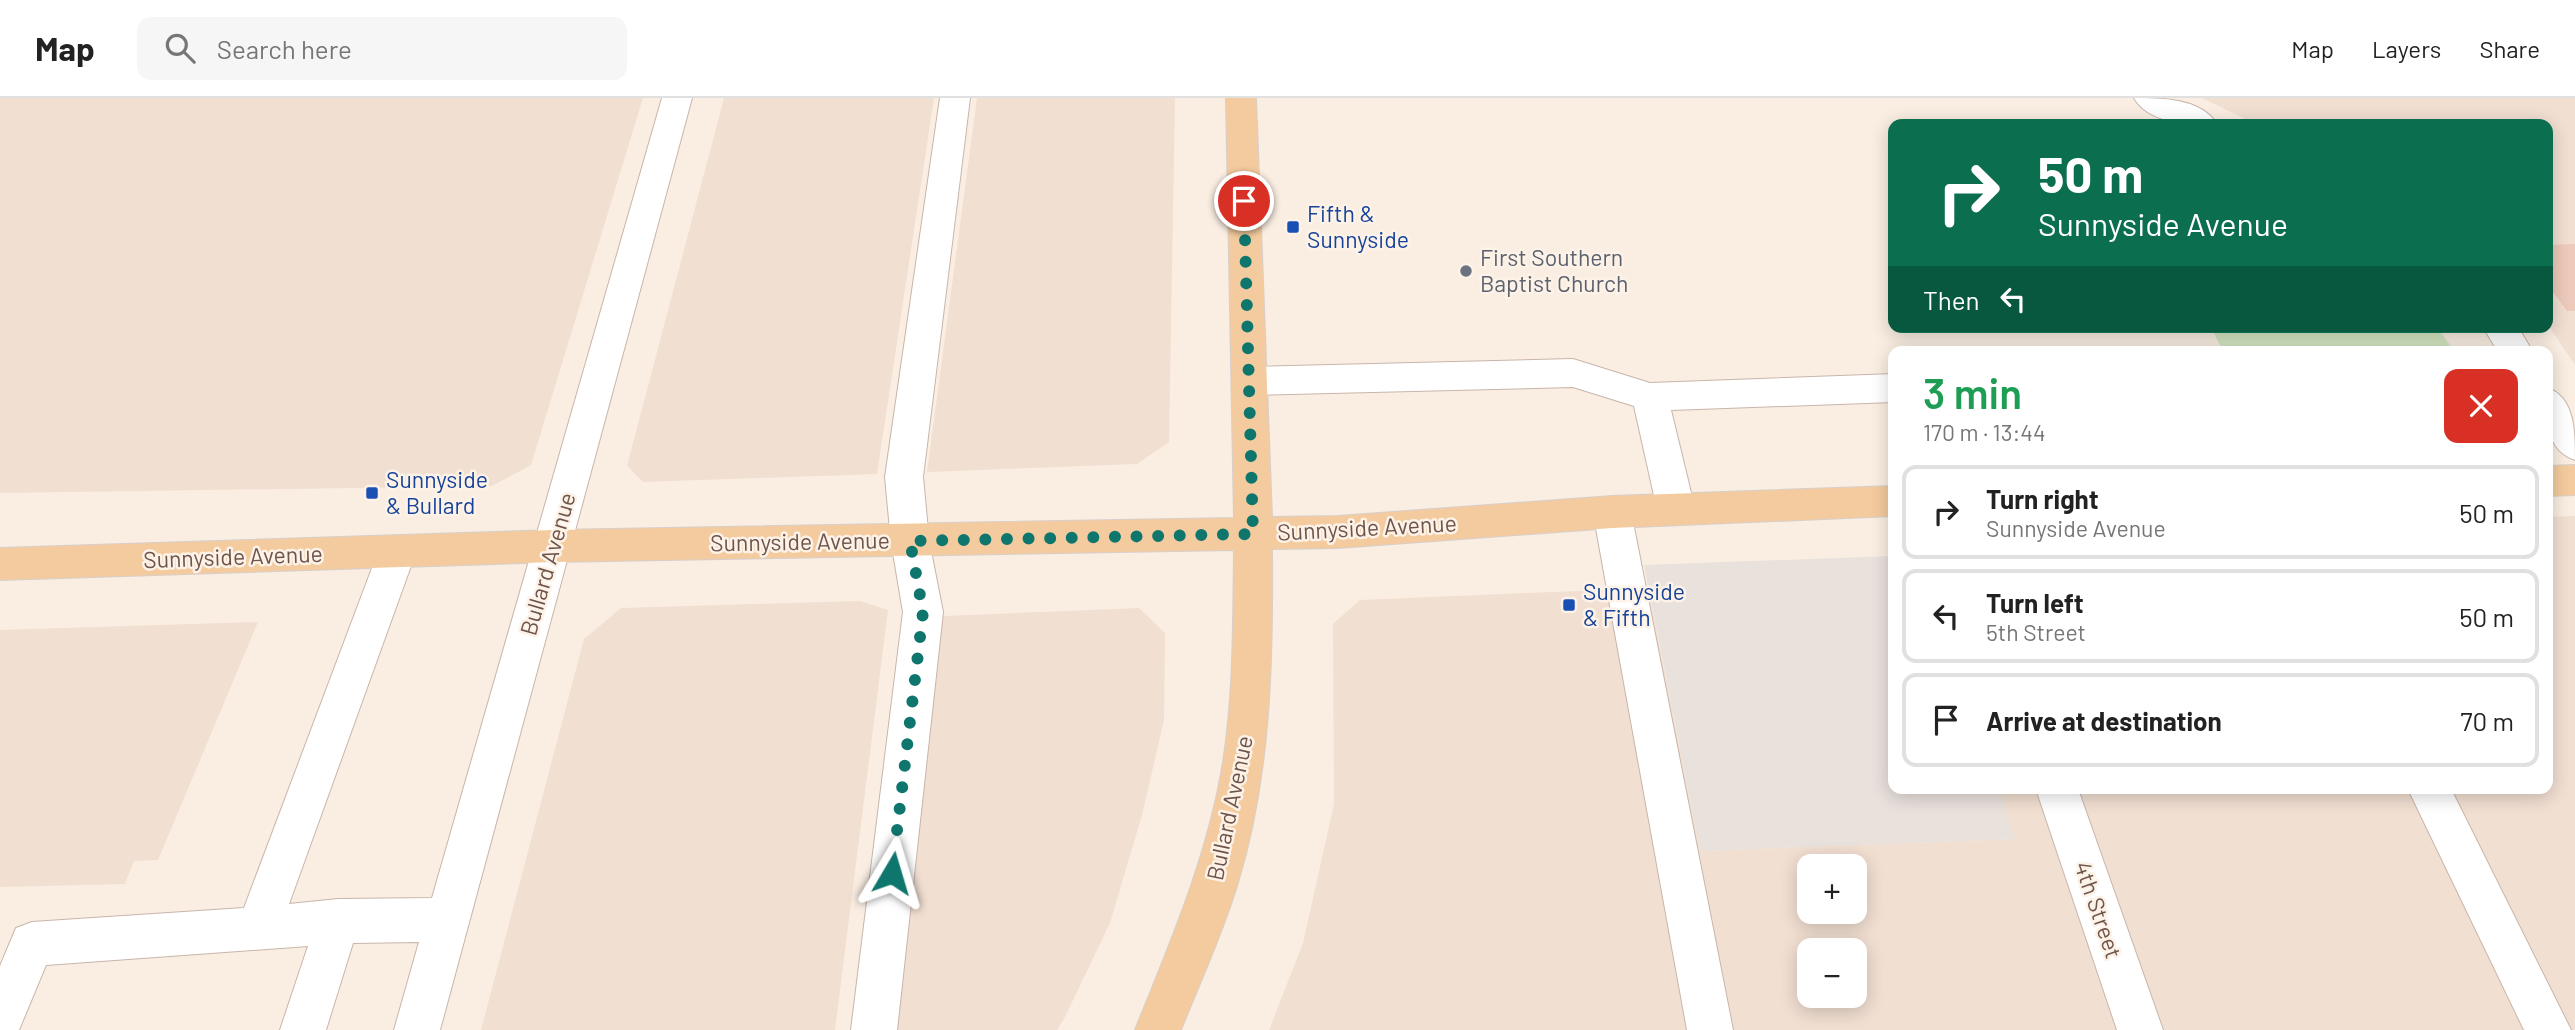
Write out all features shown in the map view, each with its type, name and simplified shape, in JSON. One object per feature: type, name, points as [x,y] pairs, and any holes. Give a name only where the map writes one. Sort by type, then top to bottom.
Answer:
[{"type":"main road","name":"Bullard Avenue","points":[[1158,1030],[1215,886],[1244,763],[1253,658],[1253,534],[1241,98]]},
{"type":"main road","points":[[2553,481],[2575,480]]},
{"type":"main road","name":"Sunnyside Avenue","points":[[0,564],[554,545],[1338,532],[1612,512],[1888,501]]},
{"type":"street","name":"Bullard Avenue","points":[[416,1030],[677,98]]},
{"type":"street","points":[[874,1030],[923,612],[910,541],[904,477],[955,98]]},
{"type":"street","points":[[2149,98],[2196,113]]},
{"type":"street","points":[[1250,381],[1573,373],[1650,397],[1888,388]]},
{"type":"street","points":[[1650,397],[1676,509]]},
{"type":"street","points":[[2553,410],[2575,444]]},
{"type":"street","points":[[1612,512],[1710,1030]]},
{"type":"street","points":[[258,929],[397,552]]},
{"type":"street","name":"4th Street","points":[[2059,794],[2140,1030]]},
{"type":"street","points":[[2431,794],[2548,1030]]},
{"type":"street","points":[[0,1020],[32,944],[338,921],[447,920]]},
{"type":"street","points":[[303,1030],[338,921]]},
{"type":"shaded area","points":[[0,98],[643,98],[531,465],[492,486],[0,493]]},
{"type":"shaded area","points":[[724,98],[934,98],[877,474],[643,482],[627,466]]},
{"type":"shaded area","points":[[977,98],[1175,98],[1169,442],[1137,464],[927,472]]},
{"type":"shaded area","points":[[2202,98],[2575,98],[2575,365],[2553,332],[2553,119],[2245,119]]},
{"type":"shaded area","points":[[2575,516],[2575,1030],[1269,1030],[1303,943],[1334,804],[1333,624],[1360,600],[1648,588],[1700,851],[2014,839],[2000,794],[2553,794],[2553,517]]},
{"type":"shaded area","points":[[1888,556],[1888,794],[2001,794],[2015,839],[1700,851],[1644,565]]},
{"type":"shaded area","points":[[860,601],[888,610],[835,1030],[481,1030],[584,639],[621,608]]},
{"type":"shaded area","points":[[1139,608],[1165,633],[1164,720],[1142,815],[1110,923],[1064,1019],[1057,1030],[897,1030],[943,616]]},
{"type":"shaded area","points":[[258,622],[158,860],[134,861],[125,884],[0,887],[0,630]]},
{"type":"green space","points":[[2214,333],[2441,333],[2451,346],[2220,346]]},
{"type":"building","points":[[2575,244],[2575,311],[2567,311],[2553,292],[2553,245]]},
{"type":"place","name":"Fifth & Sunnyside","points":[[1293,227]]},
{"type":"place","name":"First Southern Baptist Church","points":[[1466,271]]},
{"type":"place","name":"Sunnyside & Bullard","points":[[372,493]]},
{"type":"place","name":"Sunnyside & Fifth","points":[[1569,605]]},
{"type":"route","points":[[892,873],[923,612],[910,541],[1253,534],[1244,201]]}]
